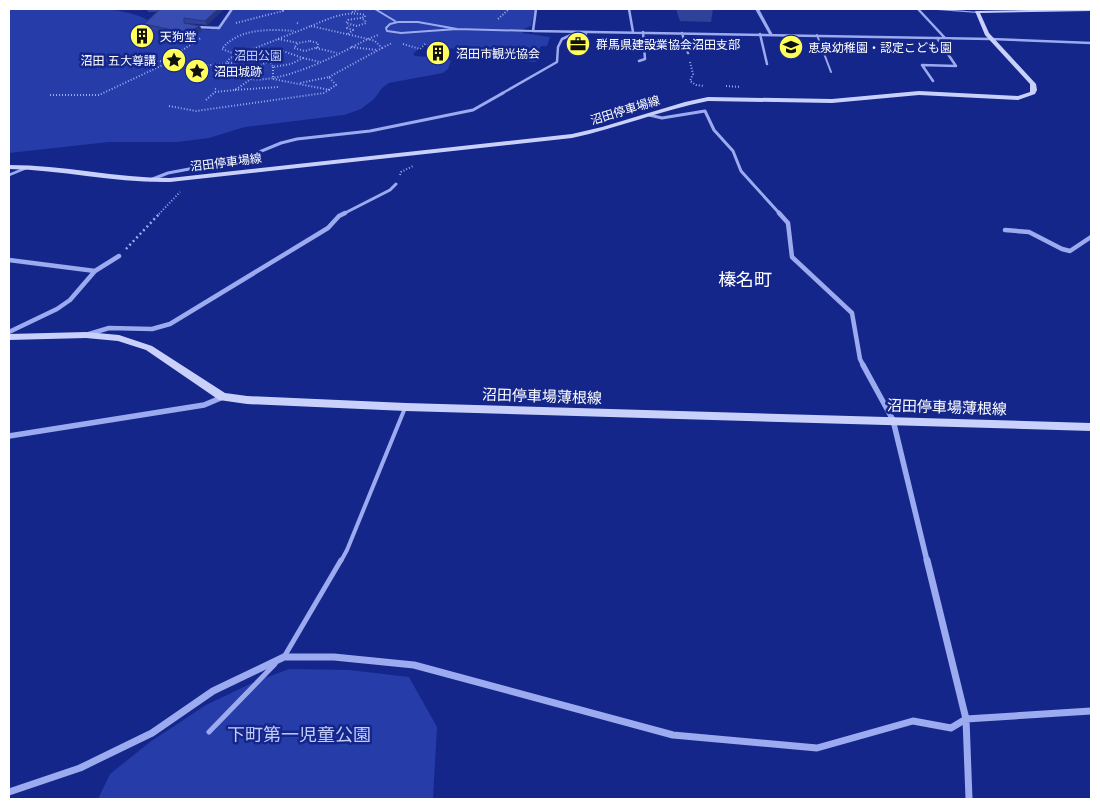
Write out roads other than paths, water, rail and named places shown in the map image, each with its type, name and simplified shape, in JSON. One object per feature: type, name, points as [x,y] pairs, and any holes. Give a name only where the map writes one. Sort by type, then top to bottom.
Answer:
[{"type":"main road","points":[[975,10],[1091,10]]},
{"type":"main road","name":"沼田停車場線","points":[[9,167],[31,166],[148,181],[192,178],[572,136],[593,132],[687,103],[708,99],[832,102],[918,93],[1012,99],[1032,93],[1034,90],[1033,84],[991,39],[975,10]]},
{"type":"main road","name":"沼田停車場薄根線","points":[[9,337],[86,335],[119,338],[149,348],[223,398],[247,400],[406,407],[1091,427]]},
{"type":"street","points":[[188,26],[210,29],[219,28],[232,9]]},
{"type":"street","points":[[536,9],[532,31],[771,34],[1091,43]]},
{"type":"street","points":[[629,9],[633,32]]},
{"type":"street","points":[[758,9],[771,34]]},
{"type":"street","points":[[918,9],[945,38]]},
{"type":"street","points":[[926,9],[975,10]]},
{"type":"street","points":[[148,181],[168,173],[242,159],[281,143],[297,139],[370,131],[473,110],[557,62],[557,44],[559,40],[571,35],[598,34],[604,31]]},
{"type":"street","points":[[639,61],[646,59],[643,32]]},
{"type":"street","points":[[682,33],[688,53]]},
{"type":"street","points":[[760,34],[767,64]]},
{"type":"street","points":[[933,81],[922,64],[956,66],[937,38]]},
{"type":"street","points":[[649,115],[662,118],[705,111],[714,130],[733,151],[741,171],[788,223],[792,257],[852,313],[860,359],[893,420],[966,719],[968,799]]},
{"type":"street","points":[[86,335],[109,328],[152,329],[170,324],[328,228],[339,216],[390,190],[396,184]]},
{"type":"street","points":[[1005,230],[1029,232],[1062,249],[1070,250],[1091,237]]},
{"type":"street","points":[[9,332],[43,316],[70,300],[95,271],[120,256]]},
{"type":"street","points":[[9,260],[95,271]]},
{"type":"street","points":[[9,436],[204,404],[223,398]]},
{"type":"street","points":[[9,792],[80,768],[144,736],[214,691],[282,658],[334,657],[414,665],[673,736],[817,748],[912,721],[951,728],[966,719],[1091,711]]},
{"type":"lane","points":[[375,9],[395,21],[457,29]]},
{"type":"lane","points":[[395,21],[387,25],[387,31],[402,33],[457,29],[532,31]]},
{"type":"lane","points":[[817,35],[830,72]]},
{"type":"lane","points":[[9,175],[31,166]]},
{"type":"lane","points":[[208,732],[282,658],[347,550],[406,407]]},
{"type":"place","name":"天狗堂","points":[[142,36]]},
{"type":"place","name":"群馬県建設業協会沼田支部","points":[[578,44]]},
{"type":"place","name":"恵泉幼稚園・認定こども園","points":[[791,47]]},
{"type":"place","name":"沼田市観光協会","points":[[438,53]]},
{"type":"place","name":"沼田 五大尊講","points":[[174,60]]},
{"type":"place","name":"沼田城跡","points":[[197,71]]},
{"type":"district","name":"榛名町","points":[[745,279]]},
{"type":"park label","name":"沼田公園","points":[[258,55]]},
{"type":"park label","name":"下町第一児童公園","points":[[299,734]]}]
